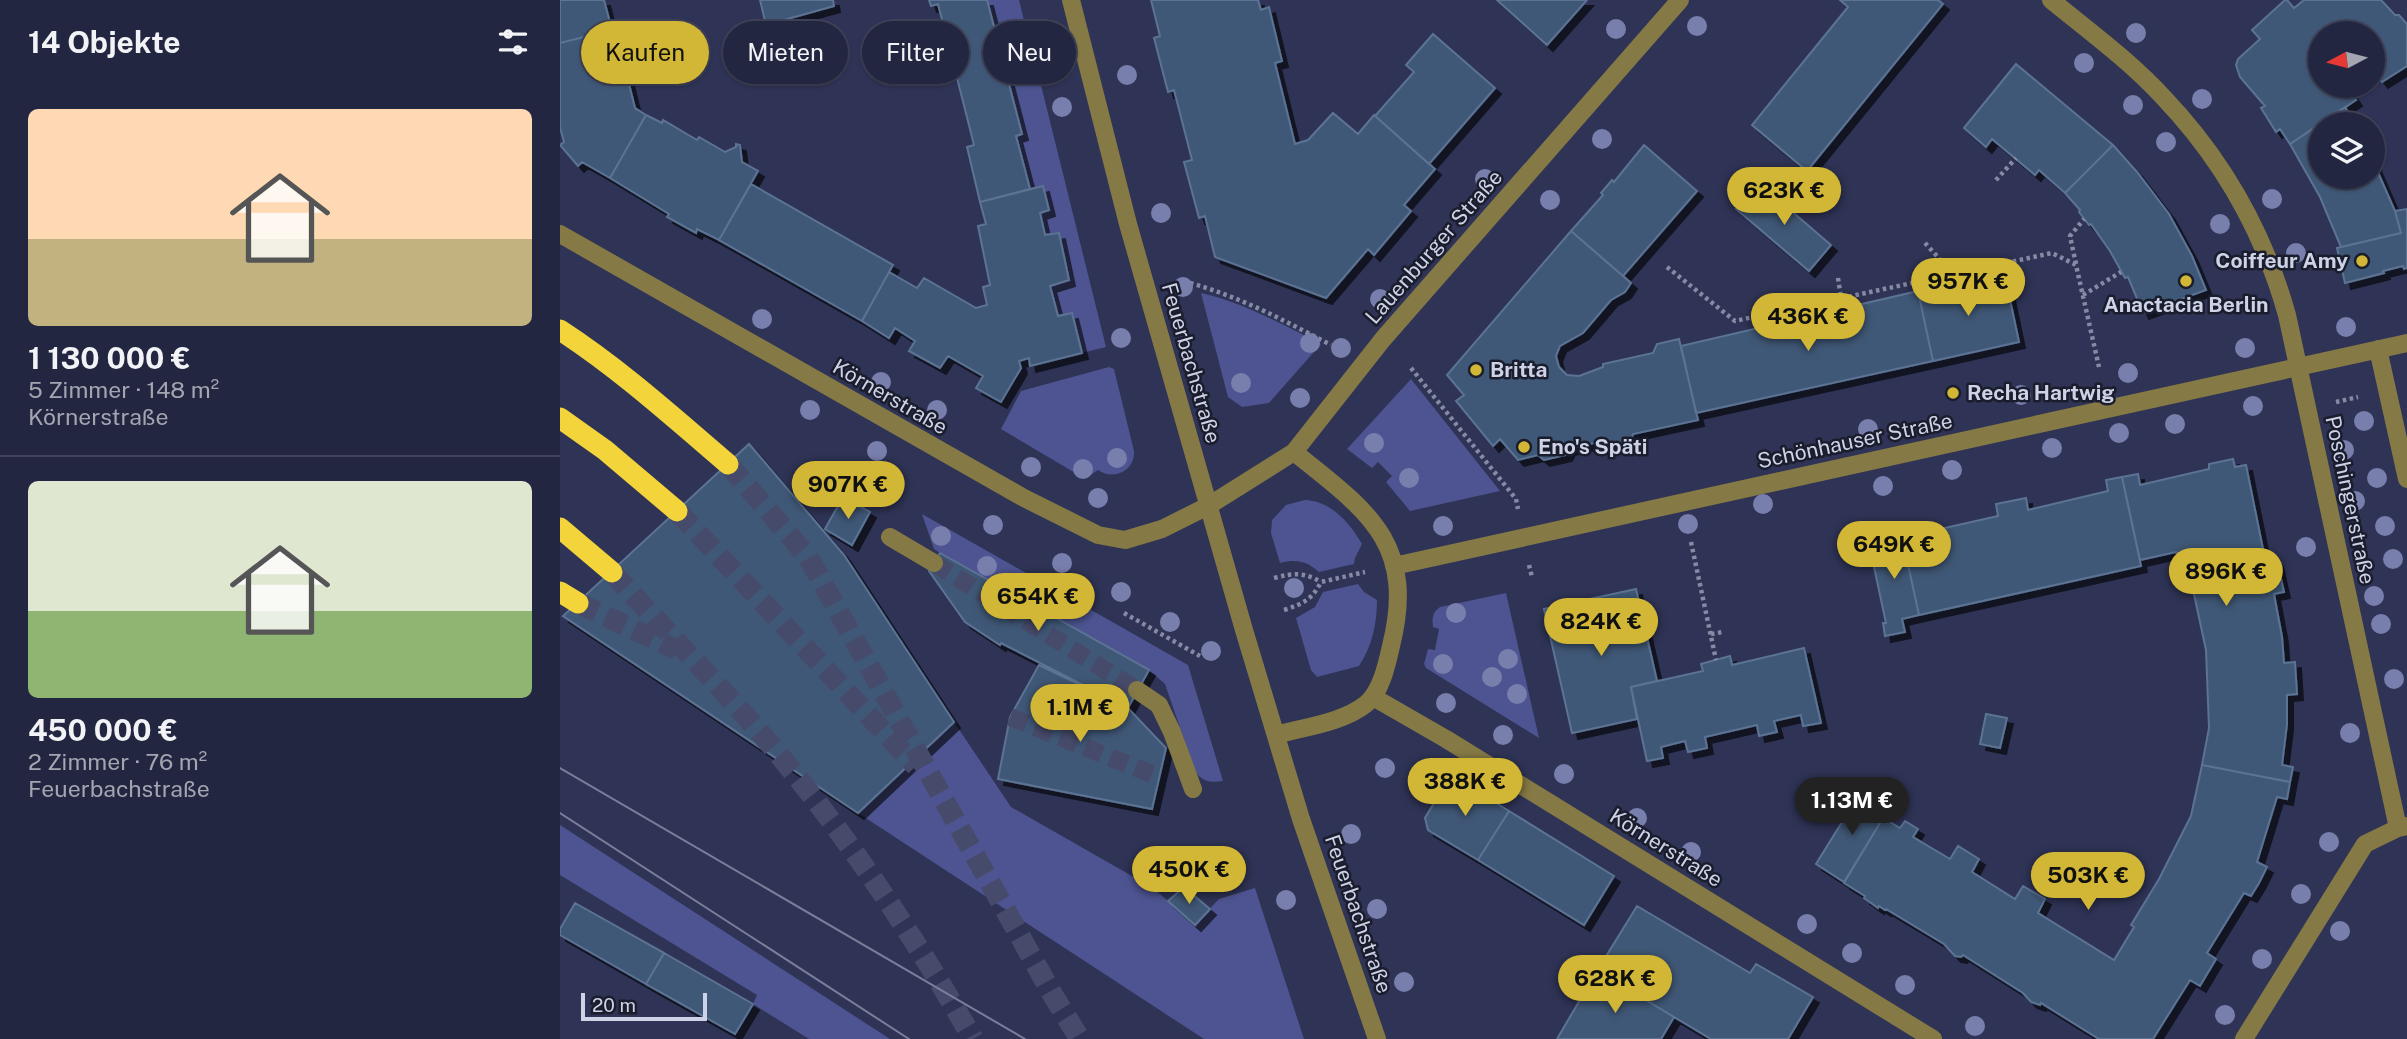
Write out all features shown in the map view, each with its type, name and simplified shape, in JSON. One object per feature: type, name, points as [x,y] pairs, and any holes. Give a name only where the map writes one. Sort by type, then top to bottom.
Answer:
[{"type":"highway","points":[[560,330],[591,350],[643,391],[728,464]]},
{"type":"highway","points":[[560,418],[605,450],[677,511]]},
{"type":"highway","points":[[560,528],[612,572]]},
{"type":"street","name":"Feuerbachstraße","points":[[1072,0],[1128,224],[1276,735],[1301,819],[1375,1033]]},
{"type":"street","name":"Lauenburger Straße","points":[[1209,506],[1294,452],[1383,339],[1680,0]]},
{"type":"street","name":"Poschingerstraße","points":[[2051,0],[2119,55],[2164,97],[2234,189],[2265,251],[2278,282],[2402,827],[2365,844],[2244,1039]]},
{"type":"street","name":"Körnerstraße","points":[[560,234],[937,450],[1098,535],[1125,540],[1162,529],[1209,506]]},
{"type":"street","name":"Schönhauser Straße","points":[[1385,568],[2407,343]]},
{"type":"street","points":[[2378,349],[2407,479]]},
{"type":"street","points":[[1276,735],[1352,712],[1373,697],[1397,624],[1398,593],[1385,568],[1383,539],[1373,521],[1360,506],[1294,452]]},
{"type":"street","points":[[890,537],[934,564]]},
{"type":"street","points":[[1138,690],[1159,705],[1193,789]]},
{"type":"street","name":"Körnerstraße","points":[[1373,697],[1446,739],[1934,1039]]},
{"type":"path","points":[[1996,180],[2016,158]]},
{"type":"path","points":[[2084,219],[2070,236],[2099,367]]},
{"type":"path","points":[[1925,243],[1946,266],[1948,275]]},
{"type":"path","points":[[1667,267],[1735,321],[2052,253],[2077,265]]},
{"type":"path","points":[[2083,295],[2120,272]]},
{"type":"path","points":[[1838,278],[1841,298]]},
{"type":"path","points":[[1190,283],[1260,307],[1331,345]]},
{"type":"path","points":[[1410,368],[1516,499],[1520,520]]},
{"type":"path","points":[[2330,403],[2366,395]]},
{"type":"path","points":[[1692,542],[1716,660]]},
{"type":"path","points":[[1274,578],[1300,573],[1321,582],[1385,568]]},
{"type":"path","points":[[1284,610],[1305,604],[1321,582]]},
{"type":"path","points":[[1124,613],[1200,656]]},
{"type":"path","points":[[1711,634],[1723,632]]},
{"type":"shaded area","points":[[987,0],[1019,0],[1024,21],[992,21]]},
{"type":"shaded area","points":[[1009,84],[1041,84],[1106,347],[1082,353],[1072,313],[1058,316],[1050,286],[1069,280],[1059,233],[1045,235],[1040,213],[1049,209],[1043,187],[1030,189],[1016,136],[1022,134]]},
{"type":"shaded area","points":[[1201,293],[1247,308],[1321,344],[1269,403],[1242,407],[1228,397]]},
{"type":"shaded area","points":[[1109,367],[1114,369],[1134,451],[1131,464],[1122,472],[1111,474],[1098,470],[1082,477],[1001,429],[1021,391]]},
{"type":"shaded area","points":[[1411,379],[1500,491],[1410,511],[1386,482],[1392,476],[1378,462],[1372,468],[1347,449]]},
{"type":"shaded area","points":[[1305,500],[1323,504],[1338,514],[1351,528],[1362,544],[1354,564],[1319,572],[1301,562],[1280,563],[1271,533],[1272,520],[1286,505]]},
{"type":"shaded area","points":[[922,514],[1188,665],[1223,781],[1207,781],[1195,771],[1165,684],[1149,670],[934,549]]},
{"type":"shaded area","points":[[1358,584],[1364,592],[1377,600],[1375,626],[1367,651],[1359,666],[1317,677],[1311,670],[1296,618],[1315,607],[1323,592]]},
{"type":"shaded area","points":[[1506,593],[1539,738],[1426,668],[1424,664],[1428,649],[1435,650],[1439,629],[1433,627],[1433,618],[1437,609]]},
{"type":"shaded area","points":[[954,722],[1011,807],[1153,888],[1195,924],[1219,899],[1255,888],[1304,1039],[1204,1039],[858,813]]},
{"type":"shaded area","points":[[560,825],[890,1039],[809,1039],[753,1004],[757,995],[560,875]]},
{"type":"building","points":[[560,0],[604,0],[610,21],[581,21],[581,38],[560,43]]},
{"type":"building","points":[[760,0],[833,0],[834,6],[780,21],[765,21]]},
{"type":"building","points":[[929,0],[987,0],[992,21],[983,21],[983,84],[1009,84],[1022,134],[1016,136],[1030,189],[980,202],[967,147],[974,145],[959,84],[969,84],[969,21],[942,21],[938,4],[931,6]]},
{"type":"building","points":[[1151,0],[1258,0],[1261,10],[1269,7],[1282,61],[1275,63],[1295,144],[1308,140],[1333,113],[1358,134],[1374,115],[1435,169],[1404,205],[1411,211],[1374,255],[1368,249],[1326,298],[1215,257],[1205,216],[1199,218],[1184,162],[1192,160],[1174,90],[1168,92],[1154,38],[1160,36]]},
{"type":"building","points":[[1497,0],[1587,0],[1547,45]]},
{"type":"building","points":[[1840,0],[1938,0],[1943,4],[1807,171],[1752,125],[1848,7]]},
{"type":"building","points":[[2285,0],[2294,8],[2304,0],[2381,0],[2407,24],[2407,66],[2385,80],[2385,21],[2308,21],[2308,98],[2356,100],[2338,112],[2308,112],[2308,132],[2290,144],[2280,129],[2276,132],[2261,108],[2265,106],[2240,77],[2236,65],[2238,59],[2260,39],[2252,30]]},
{"type":"building","points":[[1433,34],[1495,88],[1429,164],[1375,116],[1414,72],[1406,65]]},
{"type":"building","points":[[581,38],[581,84],[629,84],[635,108],[646,115],[610,178],[582,162],[578,166],[560,145],[564,142],[560,127],[560,43]]},
{"type":"building","points":[[2016,64],[2113,145],[2065,193],[2039,170],[2035,175],[1992,139],[1986,147],[1964,128]]},
{"type":"building","points":[[646,115],[662,123],[663,120],[697,140],[699,137],[725,152],[736,147],[736,144],[740,145],[742,162],[758,171],[719,240],[697,229],[696,233],[667,217],[669,214],[610,178]]},
{"type":"building","points":[[2308,132],[2308,176],[2290,144]]},
{"type":"building","points":[[1644,145],[1697,191],[1623,276],[1571,231]]},
{"type":"building","points":[[2113,145],[2169,214],[2192,256],[2206,290],[2143,313],[2128,277],[2125,278],[2091,224],[2089,225],[2065,193]]},
{"type":"building","points":[[1759,183],[1831,245],[1809,271],[1736,209]]},
{"type":"building","points":[[751,184],[893,265],[862,321],[719,240]]},
{"type":"building","points":[[1043,186],[1049,210],[1040,213],[1045,235],[1059,233],[1069,280],[1050,286],[1058,316],[1072,313],[1082,353],[1030,366],[1029,358],[1019,361],[1021,368],[1001,402],[976,388],[983,376],[948,356],[940,368],[909,351],[915,341],[895,328],[889,338],[862,321],[889,272],[917,288],[924,278],[976,308],[987,305],[983,287],[990,285],[978,226],[986,224],[980,202]]},
{"type":"building","points":[[2385,188],[2401,233],[2341,247],[2315,189]]},
{"type":"building","points":[[2407,209],[2407,268],[2404,269],[2403,266],[2345,283],[2337,248],[2401,233],[2395,211]]},
{"type":"building","points":[[1571,231],[1631,283],[1625,292],[1611,300],[1583,333],[1560,346],[1556,356],[1559,367],[1567,375],[1579,376],[1603,367],[1603,364],[1653,353],[1657,344],[1679,339],[1698,420],[1633,434],[1631,441],[1609,446],[1602,441],[1569,449],[1566,455],[1544,460],[1538,455],[1518,460],[1500,439],[1493,446],[1456,401],[1464,395],[1447,375]]},
{"type":"building","points":[[2005,276],[2019,342],[1933,361],[1918,291]]},
{"type":"building","points":[[1918,291],[1933,361],[1696,413],[1681,346]]},
{"type":"building","points":[[749,444],[844,555],[954,722],[858,813],[563,616]]},
{"type":"building","points":[[2233,459],[2235,467],[2246,465],[2266,564],[2277,561],[2284,592],[2274,594],[2284,663],[2295,662],[2297,694],[2287,695],[2282,765],[2293,767],[2290,782],[2202,765],[2209,728],[2206,650],[2186,557],[2176,552],[2140,560],[2122,477],[2138,474],[2140,485],[2209,469],[2209,464]]},
{"type":"building","points":[[2122,477],[2141,566],[1919,615],[1901,532],[1926,527],[1927,532],[1998,516],[1996,504],[2026,498],[2028,510],[2108,491],[2106,480]]},
{"type":"building","points":[[843,497],[870,512],[852,545],[825,529]]},
{"type":"building","points":[[1901,532],[1919,615],[1902,619],[1905,632],[1885,636],[1883,623],[1886,623],[1868,539]]},
{"type":"building","points":[[940,553],[1149,670],[1128,708],[1001,643],[1000,645],[965,622],[929,571]]},
{"type":"building","points":[[1636,589],[1657,681],[1631,687],[1637,719],[1572,733],[1544,609]]},
{"type":"building","points":[[1804,648],[1821,723],[1803,726],[1801,715],[1774,721],[1777,732],[1759,736],[1757,725],[1705,737],[1707,748],[1688,752],[1685,741],[1661,747],[1663,758],[1647,761],[1631,687],[1703,671],[1701,664],[1730,656],[1732,665]]},
{"type":"building","points":[[1039,665],[1128,708],[1166,748],[1152,809],[998,779],[1010,717]]},
{"type":"building","points":[[1986,714],[2007,718],[2000,748],[1980,744]]},
{"type":"building","points":[[2202,765],[2290,782],[2287,799],[2277,797],[2257,862],[2267,867],[2259,883],[2251,896],[2244,893],[2207,953],[2216,959],[2200,986],[2190,980],[2153,1039],[2099,1039],[2041,1003],[2031,1002],[2023,993],[1963,955],[1955,956],[1944,944],[1886,909],[1879,906],[1878,908],[1844,883],[1883,818],[1900,828],[1905,821],[1918,829],[1913,837],[1950,859],[1958,846],[1979,859],[1972,872],[2015,899],[2023,886],[2045,899],[2038,913],[2114,960],[2191,816]]},
{"type":"building","points":[[1451,775],[1509,811],[1478,860],[1428,830],[1425,818]]},
{"type":"building","points":[[1860,793],[1888,810],[1844,882],[1816,864]]},
{"type":"building","points":[[1509,811],[1614,876],[1584,925],[1478,860]]},
{"type":"building","points":[[1184,887],[1210,909],[1195,925],[1168,901]]},
{"type":"building","points":[[575,903],[664,953],[646,984],[560,935],[560,929]]},
{"type":"building","points":[[1637,906],[1750,973],[1756,964],[1813,997],[1788,1039],[1711,1039],[1597,971]]},
{"type":"building","points":[[664,953],[753,1004],[735,1034],[646,984]]},
{"type":"building","points":[[1597,971],[1674,1017],[1661,1039],[1557,1039]]},
{"type":"tunnel","points":[[728,464],[808,557],[1080,1039]]},
{"type":"tunnel","points":[[677,511],[916,766]]},
{"type":"tunnel","points":[[934,563],[1137,690]]},
{"type":"tunnel","points":[[612,572],[716,683],[812,795],[897,914],[973,1039]]},
{"type":"tunnel","points":[[578,603],[677,650]]},
{"type":"tunnel","points":[[1010,717],[1159,777]]},
{"type":"tram line","points":[[560,768],[1025,1039]]},
{"type":"tram line","points":[[560,813],[909,1039]]},
{"type":"place","name":"Coiffeur Amy","points":[[2362,261]]},
{"type":"place","name":"Anactacia Berlin","points":[[2186,281]]},
{"type":"place","name":"Britta","points":[[1476,370]]},
{"type":"place","name":"Recha Hartwig","points":[[1953,393]]},
{"type":"place","name":"Eno's Späti","points":[[1524,447]]}]
